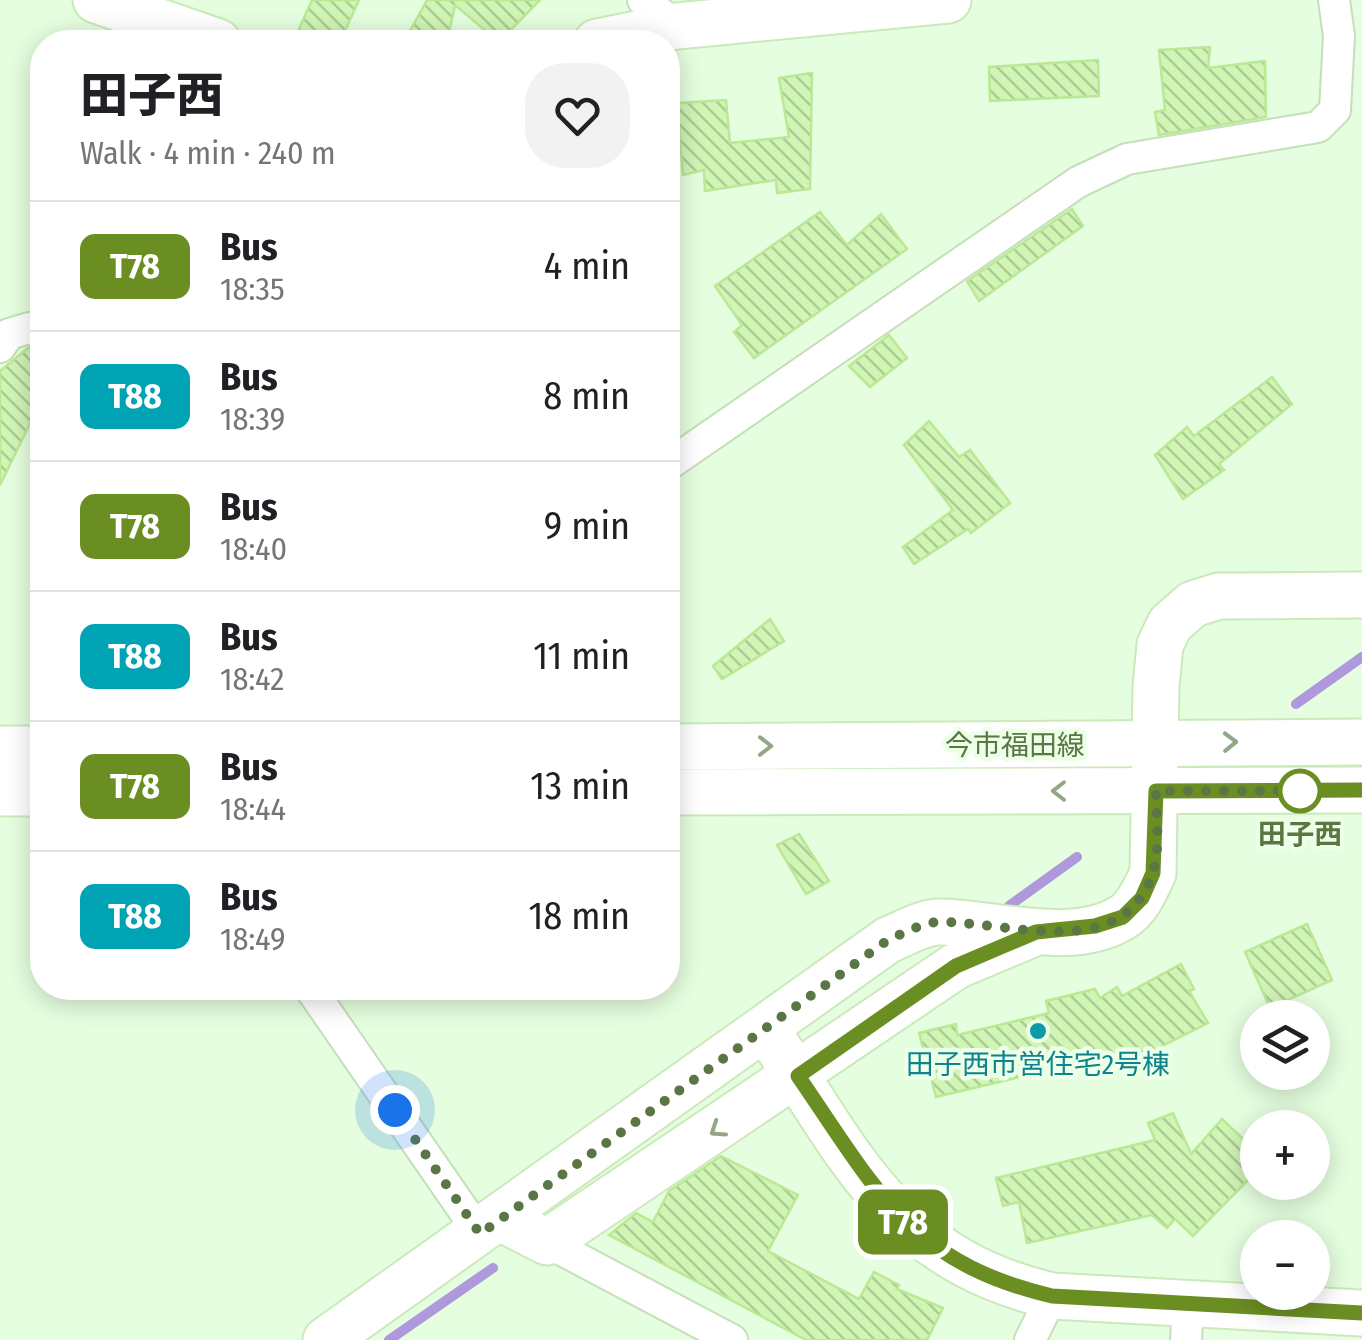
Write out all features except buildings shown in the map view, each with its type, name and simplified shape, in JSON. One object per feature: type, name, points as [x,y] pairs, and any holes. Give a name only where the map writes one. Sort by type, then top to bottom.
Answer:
[{"type":"street","points":[[96,0],[183,30]]},
{"type":"street","points":[[680,457],[1078,182],[1127,159],[1318,127],[1335,110],[1339,36],[1334,0]]},
{"type":"street","points":[[622,30],[660,13],[926,1]]},
{"type":"street","points":[[0,347],[10,334],[30,328]]},
{"type":"street","points":[[326,1340],[888,940],[935,921],[1036,932],[1123,917],[1142,898],[1153,873],[1160,645],[1170,624],[1193,604],[1219,596],[1362,596]]},
{"type":"street","name":"今市福田線","points":[[680,747],[1362,742]]},
{"type":"street","points":[[0,749],[30,749]]},
{"type":"street","name":"今市福田線","points":[[680,792],[1362,790]]},
{"type":"street","points":[[0,793],[30,793]]},
{"type":"street","points":[[547,1242],[956,966],[1036,932]]},
{"type":"street","points":[[319,1000],[490,1226],[547,1242],[732,1340]]},
{"type":"street","points":[[766,1029],[877,1194],[910,1230],[956,1262],[1005,1285],[1187,1322],[1337,1322]]},
{"type":"street","points":[[1030,1340],[1052,1296]]},
{"type":"waterway","points":[[1296,704],[1362,657]]},
{"type":"waterway","points":[[1009,906],[1077,857]]},
{"type":"waterway","points":[[389,1340],[493,1268]]},
{"type":"bus line","name":"T78","points":[[1362,790],[1156,791],[1153,873],[1142,898],[1123,917],[1095,926],[1036,932],[956,966],[798,1076],[877,1194],[910,1230],[956,1262],[1005,1285],[1052,1296],[1362,1313]]},
{"type":"place","name":"田子西","points":[[1300,791]]},
{"type":"place","name":"田子西市営住宅2号棟","points":[[1038,1031]]},
{"type":"route","points":[[395,1110],[480,1234],[888,940],[935,921],[1036,932],[1095,926],[1123,917],[1142,898],[1153,873],[1156,791],[1300,791]]}]
